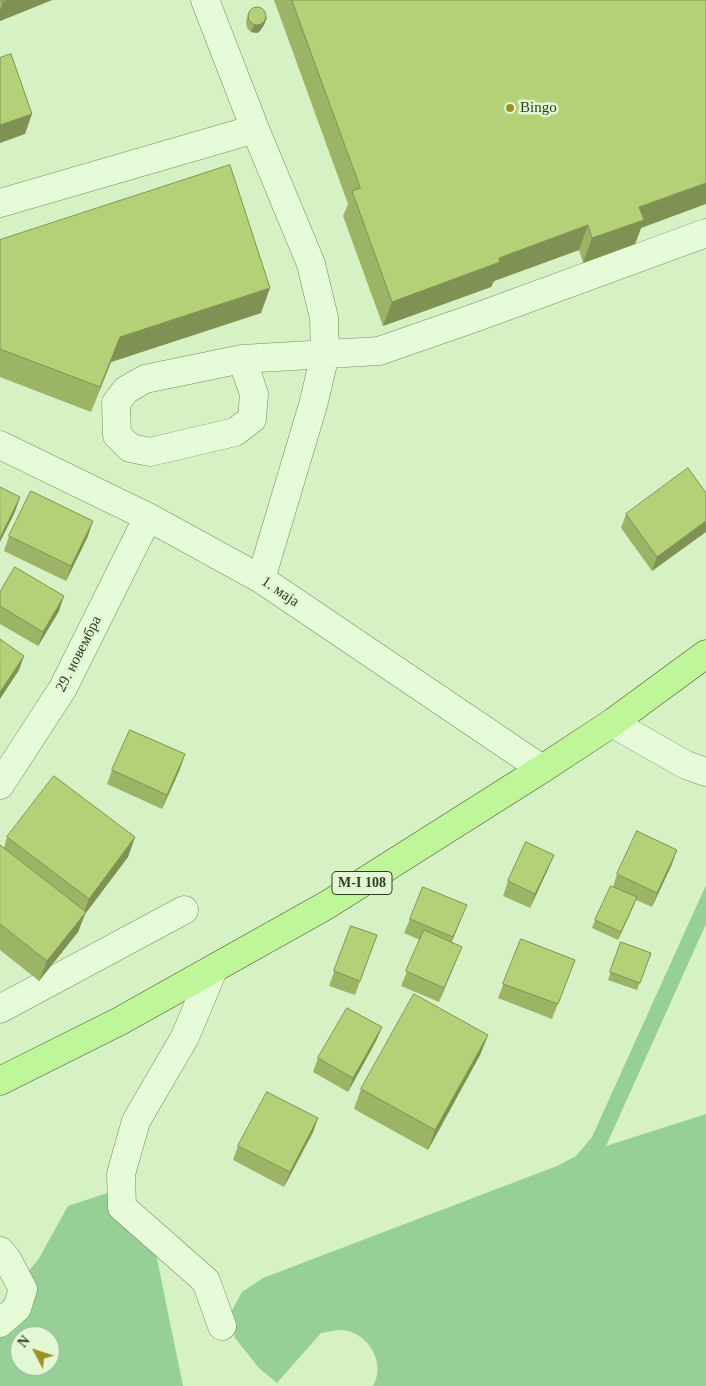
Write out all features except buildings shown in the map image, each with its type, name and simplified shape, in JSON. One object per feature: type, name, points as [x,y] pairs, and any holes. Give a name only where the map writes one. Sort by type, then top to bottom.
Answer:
[{"type":"main road","name":"M-I 108","points":[[0,1081],[120,1022],[327,905],[612,723],[706,654]]},
{"type":"street","points":[[205,0],[311,264],[324,318],[325,354],[314,405],[261,579]]},
{"type":"street","points":[[0,203],[255,128]]},
{"type":"street","points":[[242,359],[254,394],[252,419],[235,432],[150,452],[130,448],[117,435],[116,403],[126,390],[145,379],[242,359],[379,350],[477,317],[706,233]]},
{"type":"street","name":"1. маја","points":[[0,445],[148,517],[261,579],[542,769]]},
{"type":"street","name":"29. новембра","points":[[0,786],[63,688],[148,517]]},
{"type":"street","points":[[612,723],[686,765],[706,772]]},
{"type":"street","points":[[0,1009],[184,910]]},
{"type":"street","points":[[213,970],[185,1037],[136,1121],[121,1174],[122,1207],[206,1281],[222,1326]]},
{"type":"street","points":[[0,1250],[23,1289],[17,1308],[0,1323]]},
{"type":"green space","points":[[706,885],[706,924],[606,1146],[706,1114],[706,1386],[373,1386],[378,1368],[372,1350],[359,1336],[341,1330],[321,1333],[277,1383],[259,1368],[235,1338],[231,1312],[242,1292],[263,1278],[557,1166],[576,1156],[592,1137]]},
{"type":"green space","points":[[110,1192],[148,1215],[183,1386],[0,1386],[0,1304],[38,1260],[68,1206]]},
{"type":"place","name":"Bingo","points":[[510,108]]}]
